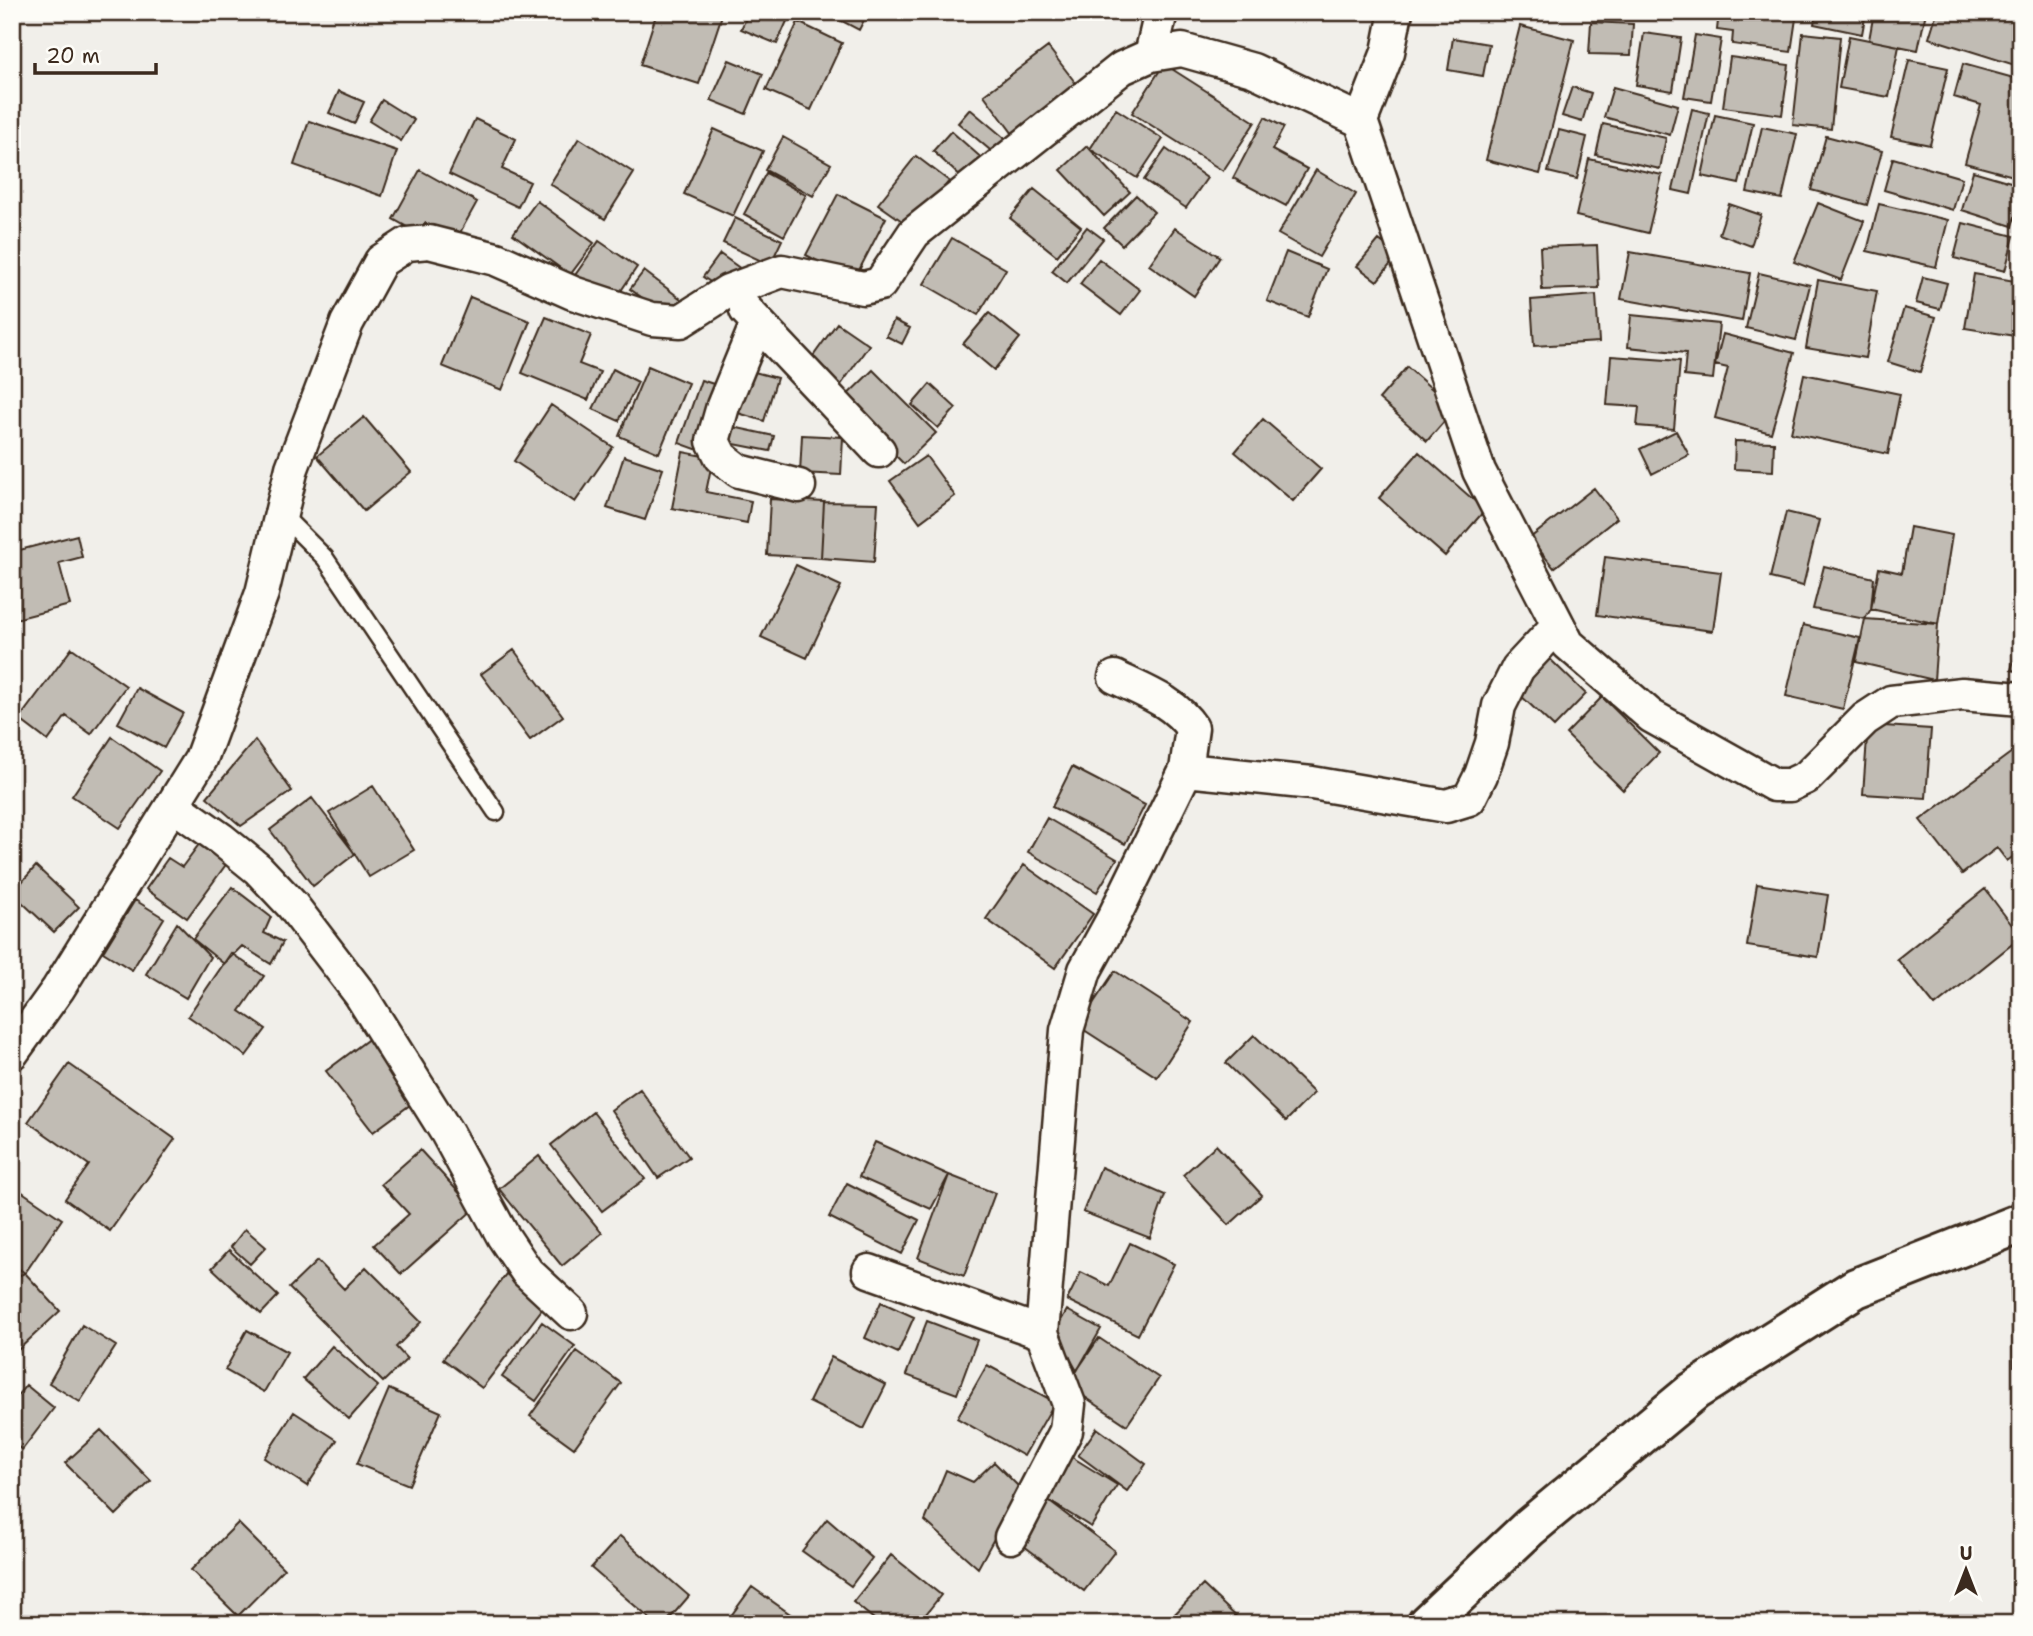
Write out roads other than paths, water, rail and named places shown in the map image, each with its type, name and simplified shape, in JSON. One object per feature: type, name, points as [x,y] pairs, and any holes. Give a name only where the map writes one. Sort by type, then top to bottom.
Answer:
[{"type":"street","points":[[1151,55],[1161,12]]},
{"type":"street","points":[[1396,12],[1388,52],[1361,121],[1479,471],[1567,644],[1651,716],[1774,785],[1790,785],[1807,777],[1865,719],[1891,702],[1962,694],[2021,699]]},
{"type":"street","points":[[12,1053],[58,989],[201,759],[262,593],[292,468],[347,323],[381,261],[407,244],[429,242],[496,260],[573,293],[652,319],[681,321],[728,291],[782,271],[863,288],[880,284],[914,233],[1122,68],[1151,55],[1182,50],[1252,70],[1361,121]]},
{"type":"street","points":[[728,291],[879,451]]},
{"type":"street","points":[[757,323],[723,406],[713,441],[721,457],[739,471],[799,486]]},
{"type":"street","points":[[1185,770],[1312,783],[1446,806],[1469,799],[1492,743],[1499,706],[1518,668],[1558,625]]},
{"type":"street","points":[[1011,1536],[1066,1431],[1069,1405],[1042,1333],[1067,1030],[1085,970],[1113,919],[1185,770],[1192,728],[1184,715],[1168,704],[1115,677]]},
{"type":"street","points":[[173,805],[258,869],[292,905],[360,994],[447,1133],[503,1236],[527,1272],[571,1313]]},
{"type":"street","points":[[1427,1624],[1530,1527],[1694,1391],[1856,1288],[2021,1223]]},
{"type":"street","points":[[869,1271],[1042,1333]]},
{"type":"lane","points":[[281,514],[325,558],[496,812]]}]
